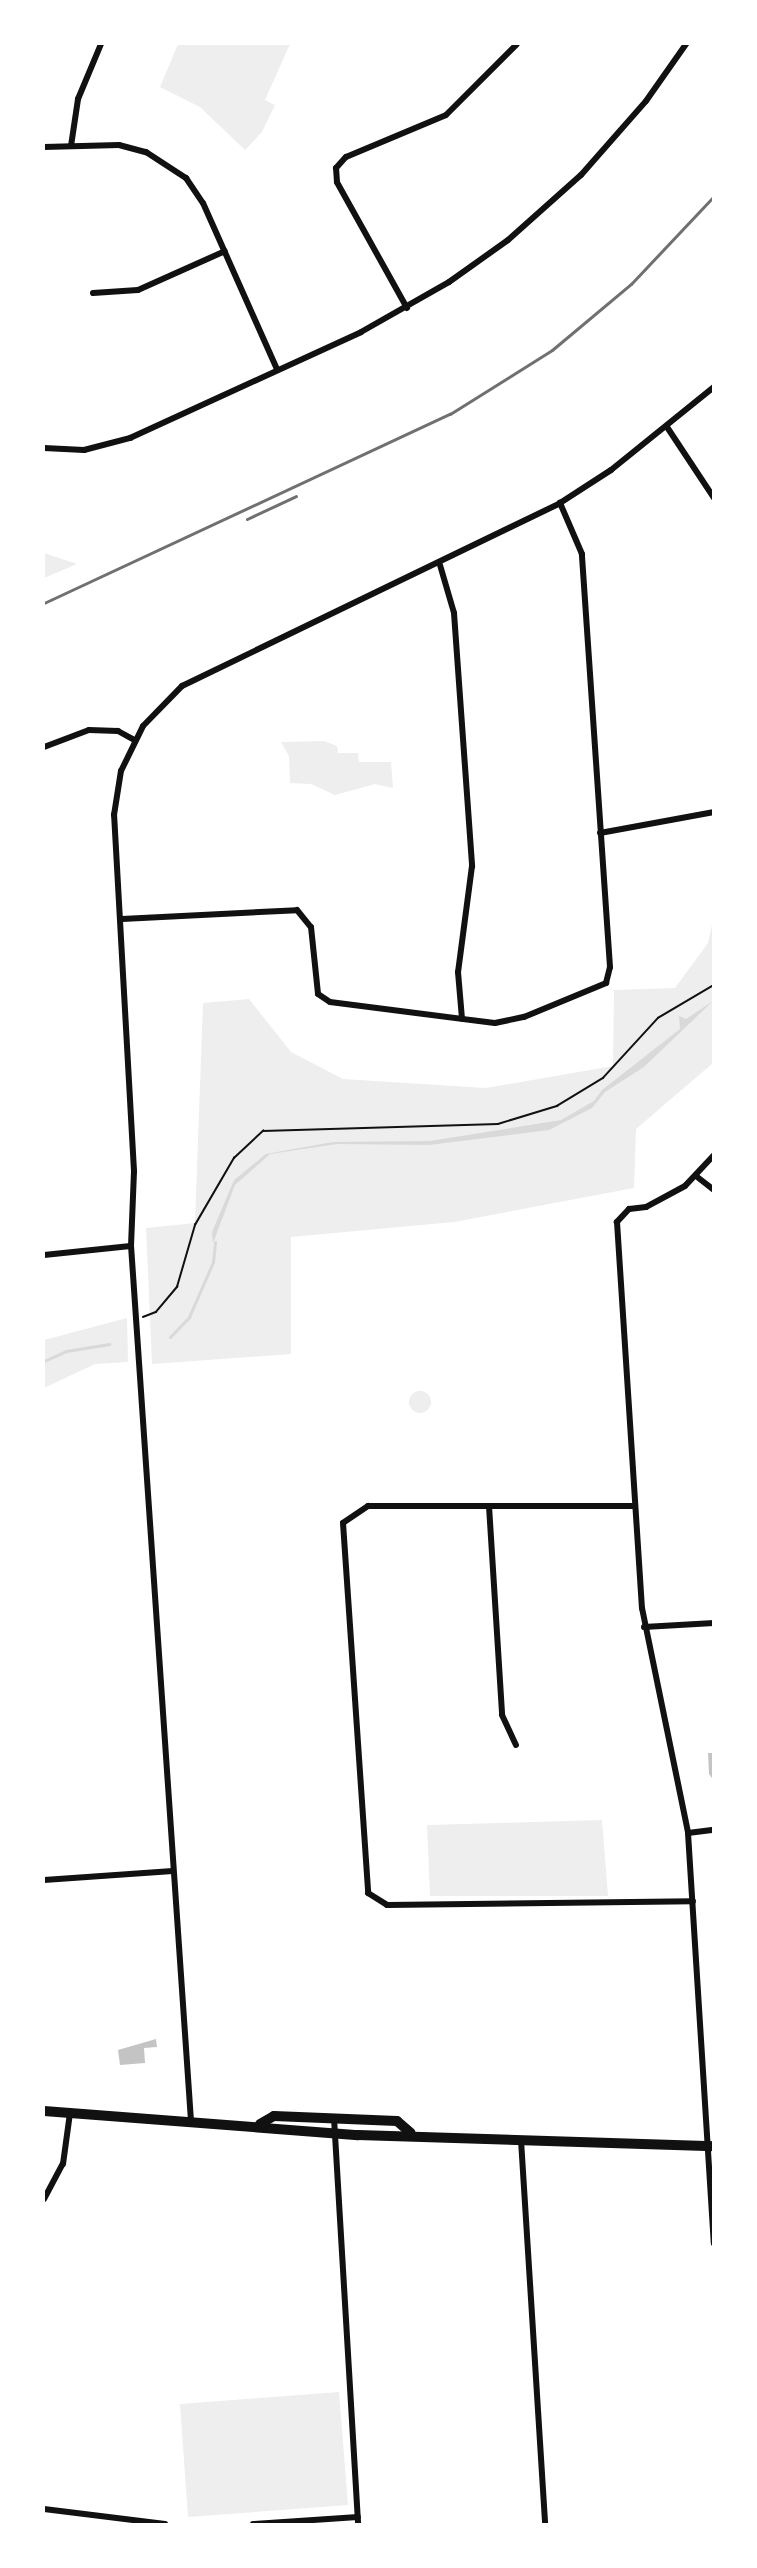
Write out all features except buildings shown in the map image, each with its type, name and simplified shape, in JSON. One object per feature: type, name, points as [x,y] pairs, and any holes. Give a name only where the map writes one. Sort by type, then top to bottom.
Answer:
[{"type":"main road","points":[[44,2111],[260,2124],[335,2133],[411,2133],[711,2146]]},
{"type":"main road","points":[[260,2124],[274,2116],[397,2121],[411,2133]]},
{"type":"street","points":[[71,146],[78,99],[101,44]]},
{"type":"street","points":[[407,308],[337,183],[336,168],[346,157],[446,116],[517,44]]},
{"type":"street","points":[[44,448],[84,450],[114,444],[407,308],[465,272],[556,200],[625,127],[686,44]]},
{"type":"street","points":[[44,147],[119,145],[164,162],[198,196],[277,369]]},
{"type":"street","points":[[93,293],[138,290],[225,251]]},
{"type":"street","points":[[190,2121],[131,1246],[134,1171],[115,806],[121,771],[135,740],[153,712],[182,686],[440,564],[560,503],[667,428],[714,387]]},
{"type":"street","points":[[667,428],[714,498]]},
{"type":"street","points":[[122,919],[297,910],[310,927],[315,986],[321,998],[462,1019],[495,1023],[524,1017],[606,983],[610,967],[582,554],[560,503]]},
{"type":"street","points":[[440,564],[454,613],[472,866],[458,972],[462,1019]]},
{"type":"street","points":[[44,747],[89,730],[118,731],[135,740]]},
{"type":"street","points":[[600,833],[714,812]]},
{"type":"street","points":[[714,1155],[696,1176],[662,1200],[630,1209],[616,1222],[644,1627],[687,1833],[711,2146],[714,2244]]},
{"type":"street","points":[[696,1176],[714,1190]]},
{"type":"street","points":[[44,1255],[131,1246]]},
{"type":"street","points":[[634,1506],[368,1506],[344,1523],[368,1893],[387,1905],[693,1901]]},
{"type":"street","points":[[489,1506],[502,1715],[516,1745]]},
{"type":"street","points":[[644,1627],[714,1623]]},
{"type":"street","points":[[687,1833],[714,1830]]},
{"type":"street","points":[[44,1880],[173,1871]]},
{"type":"street","points":[[44,2199],[63,2164],[70,2113]]},
{"type":"street","points":[[334,2118],[358,2524]]},
{"type":"street","points":[[521,2139],[545,2524]]},
{"type":"street","points":[[44,2509],[165,2524]]},
{"type":"street","points":[[253,2524],[358,2517]]},
{"type":"path","points":[[136,1320],[156,1312],[177,1287],[195,1225],[234,1158],[263,1131],[498,1124],[557,1106],[603,1078],[658,1017],[714,985]]},
{"type":"shaded area","points":[[178,44],[290,44],[265,100],[275,105],[262,132],[245,150],[200,107],[160,87]]},
{"type":"shaded area","points":[[44,553],[77,564],[44,578]]},
{"type":"shaded area","points":[[324,741],[337,746],[338,753],[358,753],[359,762],[391,762],[393,788],[375,784],[335,795],[311,784],[290,783],[289,756],[281,742]]},
{"type":"shaded area","points":[[713,920],[713,1063],[636,1129],[634,1188],[454,1222],[291,1237],[291,1354],[152,1364],[146,1228],[195,1223],[203,1003],[249,999],[291,1052],[343,1079],[486,1088],[613,1066],[614,990],[675,988],[708,943]]},
{"type":"shaded area","points":[[713,1001],[644,1067],[605,1092],[592,1108],[549,1130],[429,1145],[337,1144],[270,1154],[235,1185],[213,1243],[212,1232],[234,1180],[266,1154],[333,1142],[430,1141],[561,1120],[594,1101],[602,1090],[680,1029],[679,1016],[686,1019]]},
{"type":"shaded area","points":[[127,1318],[128,1362],[95,1364],[44,1388],[44,1340]]},
{"type":"shaded area","points":[[420,1391],[428,1394],[431,1402],[428,1410],[420,1413],[412,1410],[409,1402],[412,1394]]},
{"type":"shaded area","points":[[602,1820],[608,1896],[430,1896],[427,1825]]},
{"type":"shaded area","points":[[339,2392],[348,2505],[188,2517],[180,2404]]},
{"type":"waterway","points":[[170,1337],[189,1317],[213,1262],[215,1242]]},
{"type":"waterway","points":[[44,1361],[66,1351],[109,1344]]},
{"type":"railway","points":[[44,603],[450,414],[552,350],[631,284],[714,196]]},
{"type":"railway","points":[[247,519],[296,496]]}]
